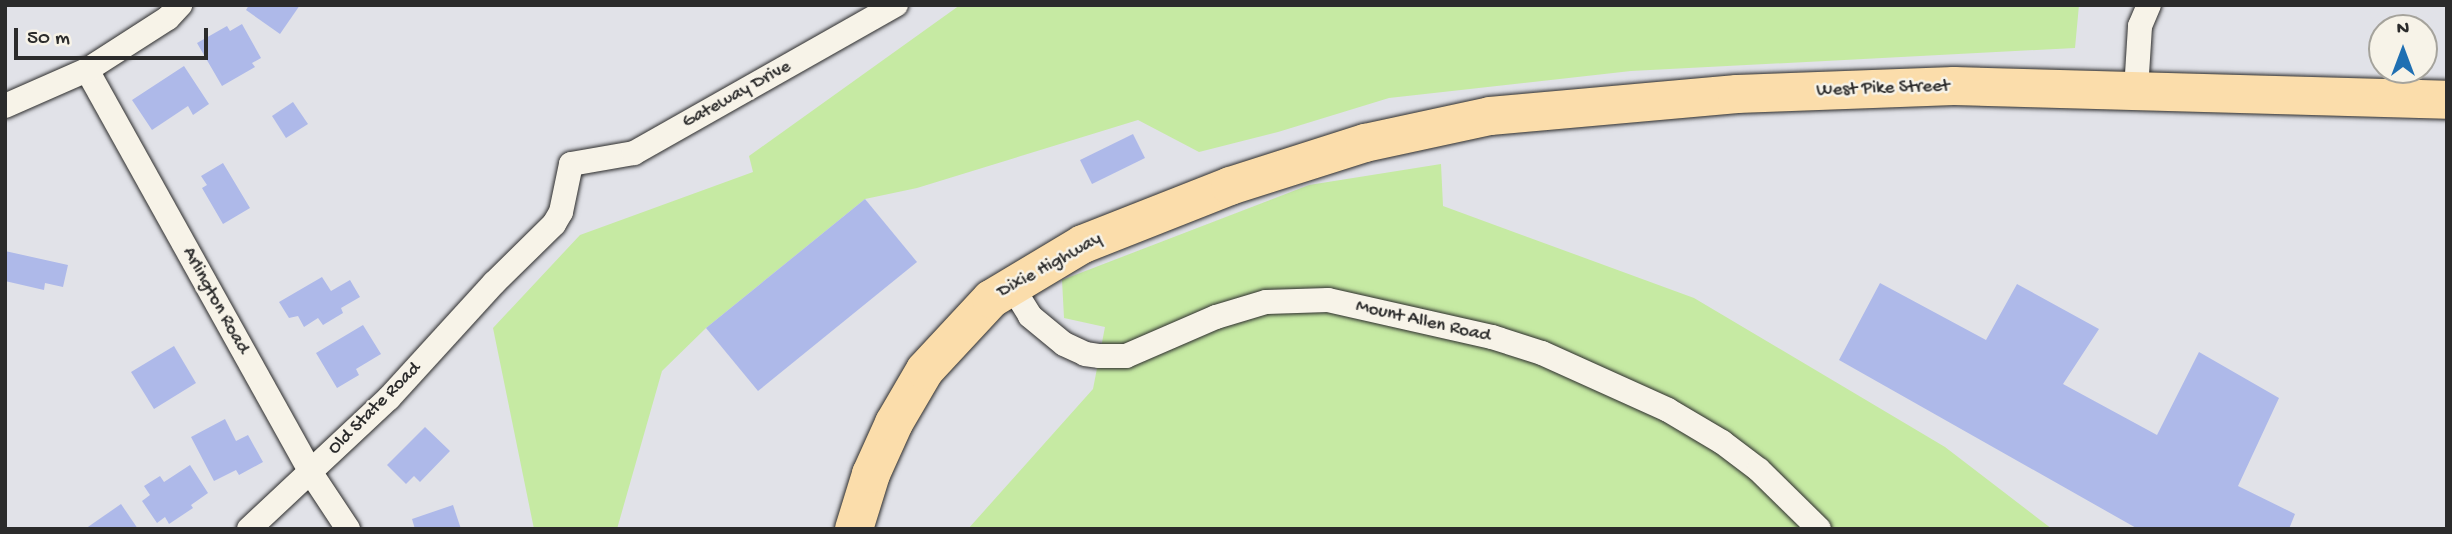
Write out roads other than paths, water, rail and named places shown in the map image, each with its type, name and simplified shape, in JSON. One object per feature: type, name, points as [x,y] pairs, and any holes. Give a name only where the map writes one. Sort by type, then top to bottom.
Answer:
[{"type":"main road","name":"West Pike Street","points":[[1326,155],[1365,143],[1490,116],[1737,94],[1954,86],[2447,100]]},
{"type":"main road","name":"Dixie Highway","points":[[854,529],[871,474],[894,423],[925,370],[991,299],[1083,244],[1230,186],[1326,155]]},
{"type":"street","points":[[5,106],[87,70],[168,18],[180,5]]},
{"type":"street","name":"Gateway Drive","points":[[571,164],[634,153],[896,5]]},
{"type":"street","points":[[2136,90],[2140,26],[2149,5]]},
{"type":"street","name":"Arlington Road","points":[[87,70],[311,473],[348,529]]},
{"type":"street","name":"Old State Road","points":[[248,529],[389,398],[494,283],[554,224],[561,212],[571,164]]},
{"type":"street","name":"Mount Allen Road","points":[[1011,285],[1030,316],[1064,344],[1084,354],[1126,356],[1216,317],[1266,302],[1328,300],[1492,337],[1542,352],[1668,410],[1722,442],[1759,470],[1819,529]]}]
